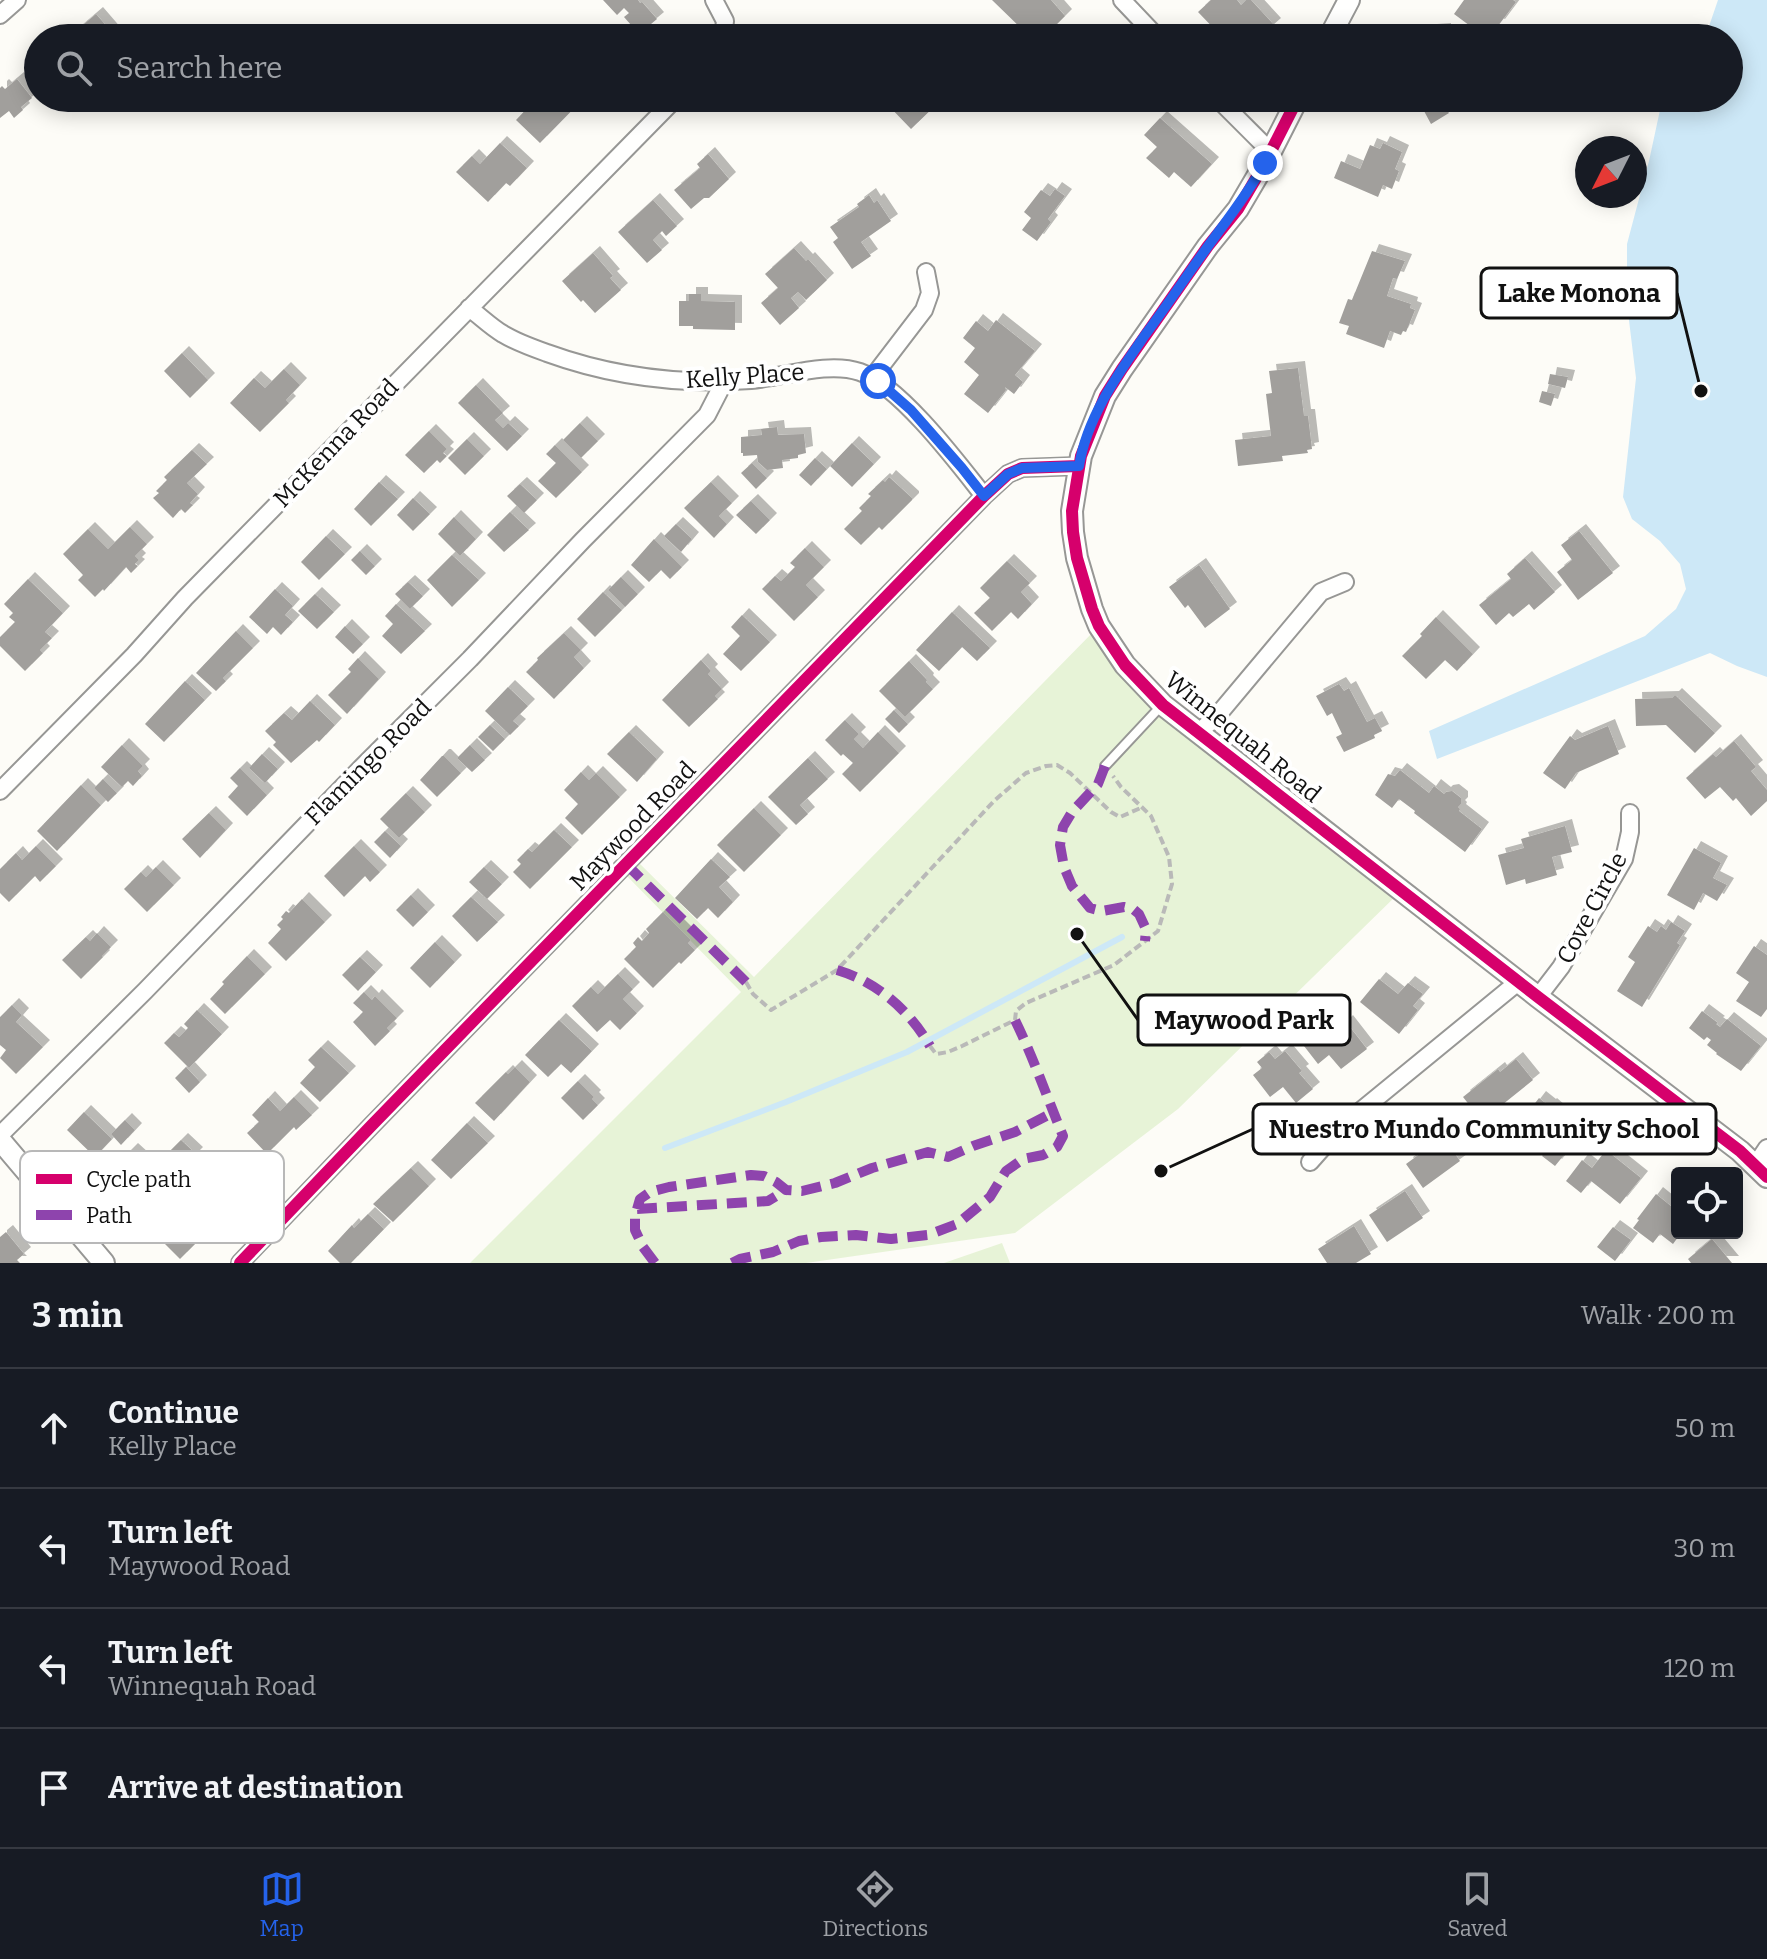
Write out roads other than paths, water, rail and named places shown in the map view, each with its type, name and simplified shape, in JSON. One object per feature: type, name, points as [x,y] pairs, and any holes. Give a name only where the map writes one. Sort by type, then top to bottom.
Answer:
[{"type":"street","points":[[0,15],[17,0]]},
{"type":"street","points":[[714,0],[725,24]]},
{"type":"street","points":[[1122,0],[1145,24]]},
{"type":"street","points":[[1336,24],[1349,0]]},
{"type":"street","name":"McKenna Road","points":[[0,791],[662,112]]},
{"type":"street","points":[[1231,112],[1271,152]]},
{"type":"street","name":"Winnequah Road","points":[[1291,112],[1238,209],[1208,246],[1122,369],[1105,396],[1087,437],[1072,511],[1073,532],[1077,558],[1099,626],[1125,665],[1163,705],[1740,1151],[1761,1172]]},
{"type":"street","points":[[872,378],[924,310],[930,293],[926,272]]},
{"type":"street","name":"Kelly Place","points":[[469,308],[502,333],[530,347],[586,365],[657,380],[724,382],[827,370],[860,372],[911,410],[984,496]]},
{"type":"street","name":"Flamingo Road","points":[[0,1138],[707,415],[724,382]]},
{"type":"street","name":"Maywood Road","points":[[284,1217],[984,496],[1008,474],[1022,468],[1079,466]]},
{"type":"street","points":[[1199,732],[1219,713],[1321,592],[1345,582]]},
{"type":"street","name":"Cove Circle","points":[[1538,997],[1561,967],[1624,859],[1630,832],[1630,813]]},
{"type":"street","points":[[1310,1162],[1341,1127],[1518,982]]},
{"type":"street","points":[[0,1138],[20,1162]]},
{"type":"street","points":[[1761,1172],[1767,1148]]},
{"type":"street","points":[[87,1243],[104,1263]]},
{"type":"street","name":"Maywood Road","points":[[240,1263],[259,1243]]},
{"type":"lane","points":[[1105,766],[1163,705]]},
{"type":"water","points":[[1718,0],[1767,0],[1767,677],[1710,653],[1437,759],[1429,731],[1645,636],[1676,609],[1686,589],[1680,564],[1660,541],[1632,519],[1623,497],[1636,378],[1627,304],[1627,244],[1637,208],[1647,208],[1647,169],[1660,112],[1743,112],[1743,24],[1710,24]]},
{"type":"waterway","points":[[665,1148],[907,1052],[1122,937]]},
{"type":"place","name":"Lake Monona","points":[[1701,391]]},
{"type":"place","name":"Maywood Park","points":[[1077,934]]},
{"type":"place","name":"Nuestro Mundo Community School","points":[[1161,1171]]}]
